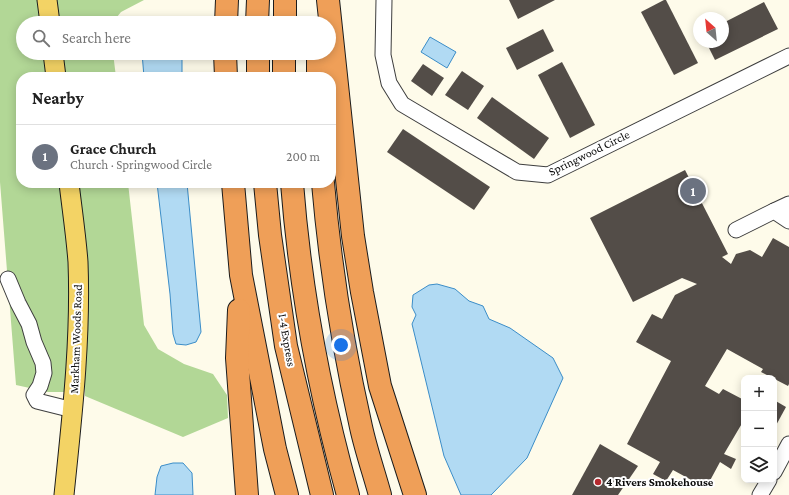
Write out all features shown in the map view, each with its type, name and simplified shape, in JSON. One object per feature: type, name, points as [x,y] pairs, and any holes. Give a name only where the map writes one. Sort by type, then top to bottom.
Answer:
[{"type":"highway","points":[[226,16],[227,0]]},
{"type":"highway","points":[[258,0],[258,16]]},
{"type":"highway","points":[[284,16],[285,0]]},
{"type":"highway","points":[[317,16],[318,0]]},
{"type":"highway","points":[[328,0],[330,16]]},
{"type":"highway","points":[[225,60],[226,72]]},
{"type":"highway","points":[[258,60],[258,72]]},
{"type":"highway","points":[[284,60],[284,72]]},
{"type":"highway","points":[[318,60],[318,72]]},
{"type":"highway","points":[[334,60],[336,72]]},
{"type":"highway","points":[[336,76],[353,236],[380,386],[415,495]]},
{"type":"highway","points":[[233,188],[241,275],[274,449],[287,495]]},
{"type":"highway","name":"I-4 Express","points":[[265,188],[270,235],[286,346],[322,495]]},
{"type":"highway","points":[[292,188],[294,212],[311,325],[333,441],[348,495]]},
{"type":"highway","points":[[324,188],[328,232],[348,366],[362,429],[380,495]]},
{"type":"highway","points":[[241,275],[237,358],[247,495]]},
{"type":"main road","points":[[47,0],[49,16]]},
{"type":"main road","points":[[54,60],[55,72]]},
{"type":"main road","name":"Markham Woods Road","points":[[64,495],[73,410],[78,334],[78,261],[70,188]]},
{"type":"street","name":"Springwood Circle","points":[[384,0],[383,55],[389,83],[402,104],[517,172],[548,175],[789,56]]},
{"type":"street","points":[[736,230],[789,204]]},
{"type":"street","points":[[774,211],[789,221]]},
{"type":"street","points":[[8,279],[29,324],[34,342],[43,363],[44,374],[40,386],[34,395],[37,401],[73,410]]},
{"type":"street","points":[[777,466],[789,444]]},
{"type":"street","points":[[760,495],[767,483]]},
{"type":"green space","points":[[0,0],[40,0],[42,16],[16,16],[16,60],[48,60],[49,72],[16,72],[16,188],[63,188],[71,260],[68,392],[48,392],[16,385],[0,182]]},
{"type":"green space","points":[[54,0],[144,0],[121,12],[118,16],[56,16]]},
{"type":"green space","points":[[61,60],[114,60],[115,72],[62,72]]},
{"type":"green space","points":[[76,188],[129,188],[144,325],[158,349],[184,364],[213,374],[227,395],[228,418],[183,437],[85,396],[84,260]]},
{"type":"water","points":[[430,37],[456,52],[447,68],[421,52]]},
{"type":"water","points":[[143,60],[182,60],[182,72],[144,72]]},
{"type":"water","points":[[158,188],[187,188],[201,332],[196,342],[186,345],[176,344],[173,334],[170,294]]},
{"type":"water","points":[[437,284],[455,289],[469,301],[483,306],[489,319],[510,328],[553,358],[563,378],[527,458],[491,495],[461,495],[444,456],[412,324],[416,315],[412,307],[413,295],[429,285]]},
{"type":"water","points":[[173,463],[183,463],[192,473],[193,495],[155,495],[157,477],[161,466]]},
{"type":"building","points":[[509,0],[555,0],[518,19]]},
{"type":"building","points":[[666,0],[698,63],[674,75],[641,12]]},
{"type":"building","points":[[764,2],[778,29],[715,60],[709,48],[729,48],[729,20]]},
{"type":"building","points":[[543,29],[554,51],[517,70],[506,48]]},
{"type":"building","points":[[562,62],[595,125],[570,138],[538,75]]},
{"type":"building","points":[[423,64],[444,78],[432,96],[411,81]]},
{"type":"building","points":[[462,71],[484,86],[468,110],[445,95]]},
{"type":"building","points":[[492,97],[549,138],[534,159],[477,118]]},
{"type":"building","points":[[403,129],[490,187],[474,210],[387,152]]},
{"type":"building","points":[[685,170],[728,254],[722,257],[731,264],[736,254],[750,250],[762,257],[773,238],[789,247],[789,384],[788,386],[777,380],[777,375],[767,375],[761,372],[763,369],[727,349],[705,386],[719,394],[723,389],[741,398],[741,425],[724,454],[736,459],[731,469],[720,462],[706,488],[673,470],[666,481],[653,474],[660,462],[627,444],[671,361],[636,342],[652,314],[662,319],[675,295],[697,284],[682,278],[633,302],[590,218]]},
{"type":"building","points":[[777,402],[786,407],[777,424]]},
{"type":"building","points":[[600,444],[638,466],[618,495],[572,495]]},
{"type":"place","name":"Grace Church","points":[[693,191]]},
{"type":"place","name":"4 Rivers Smokehouse","points":[[598,482]]}]
